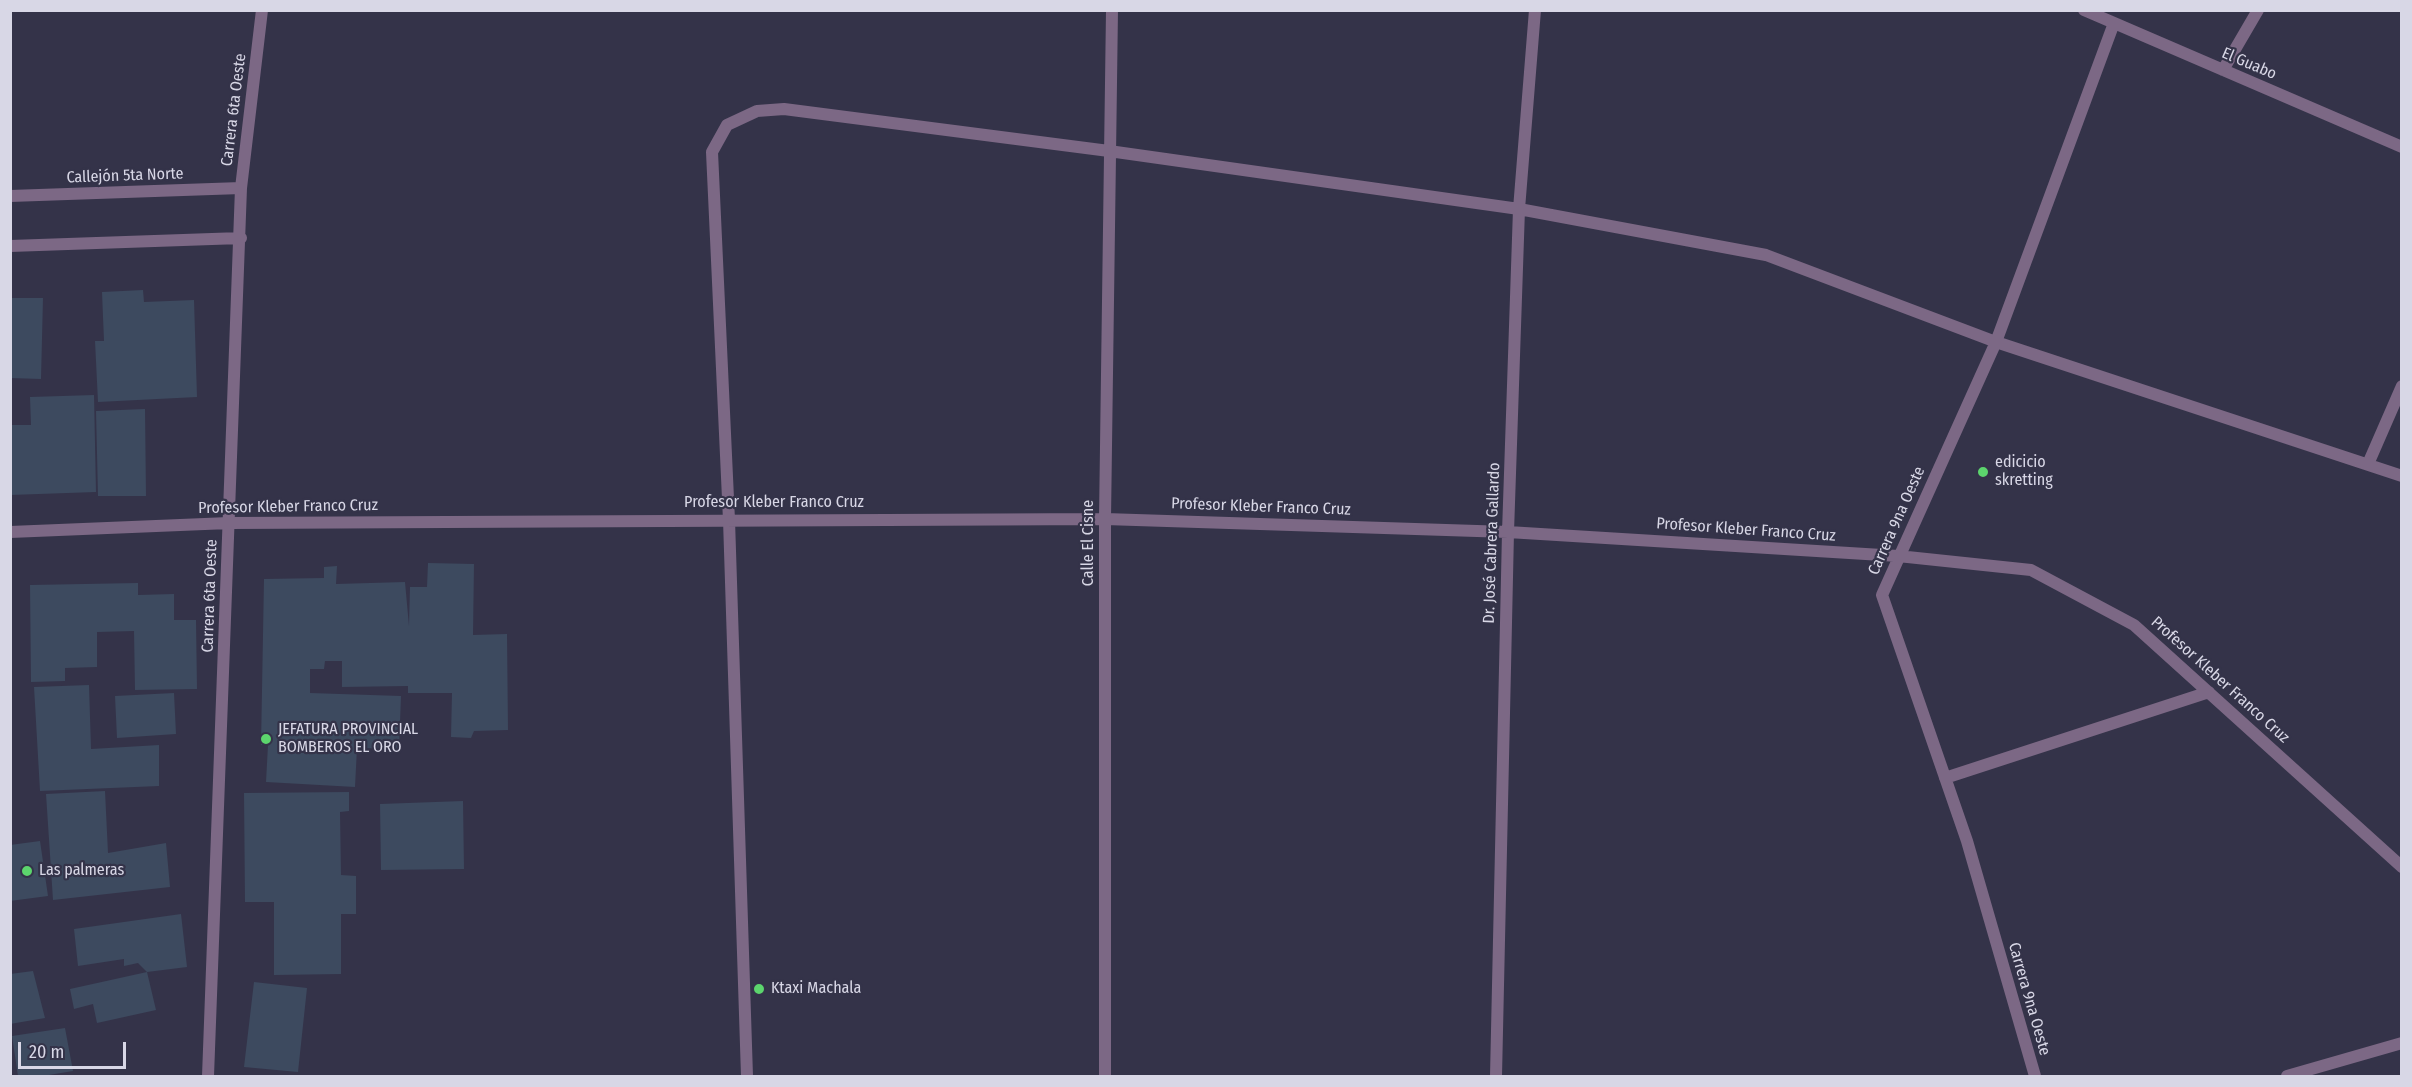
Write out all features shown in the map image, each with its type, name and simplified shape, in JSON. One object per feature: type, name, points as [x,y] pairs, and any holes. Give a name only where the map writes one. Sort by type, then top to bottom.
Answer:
[{"type":"street","name":"Carrera 6ta Oeste","points":[[208,1077],[242,188],[262,10]]},
{"type":"street","name":"Calle El Cisne","points":[[1104,1077],[1106,519],[1112,10]]},
{"type":"street","name":"Dr. José Cabrera Gallardo","points":[[1496,1077],[1508,532],[1519,209],[1534,10]]},
{"type":"street","name":"El Guabo","points":[[2084,10],[2402,147]]},
{"type":"street","points":[[2223,70],[2258,10]]},
{"type":"street","name":"Carrera 9na Oeste","points":[[2035,1077],[1967,841],[1882,595],[1996,342],[2114,23]]},
{"type":"street","points":[[747,1077],[729,520],[712,152],[727,125],[757,111],[784,109],[1109,151],[1519,209],[1766,255],[1996,342],[2402,476]]},
{"type":"street","name":"Callejón 5ta Norte","points":[[10,196],[242,188]]},
{"type":"street","points":[[10,246],[241,238]]},
{"type":"street","points":[[2368,464],[2402,386]]},
{"type":"street","name":"Profesor Kleber Franco Cruz","points":[[10,532],[230,523],[1106,519],[1508,532],[1898,556],[2031,570],[2134,625],[2402,867]]},
{"type":"street","points":[[1945,778],[2209,692]]},
{"type":"street","points":[[2287,1077],[2402,1043]]},
{"type":"building","points":[[143,290],[144,302],[194,300],[197,397],[98,402],[95,341],[104,341],[102,292]]},
{"type":"building","points":[[10,298],[43,298],[41,379],[10,378]]},
{"type":"building","points":[[94,395],[96,492],[10,495],[10,425],[31,425],[30,397]]},
{"type":"building","points":[[145,409],[146,496],[98,496],[96,411]]},
{"type":"building","points":[[428,563],[474,564],[473,635],[507,634],[508,730],[474,731],[471,738],[451,737],[452,693],[408,693],[408,686],[342,687],[342,661],[325,661],[324,669],[310,669],[310,693],[401,696],[399,749],[357,748],[355,787],[266,782],[268,745],[261,745],[264,579],[324,578],[324,567],[337,566],[336,584],[405,582],[409,626],[410,587],[427,587]]},
{"type":"building","points":[[138,583],[138,595],[174,594],[174,620],[196,620],[197,689],[135,690],[134,631],[97,632],[97,667],[65,668],[65,681],[31,682],[30,585]]},
{"type":"building","points":[[89,685],[91,749],[159,745],[159,786],[40,791],[34,687]]},
{"type":"building","points":[[174,693],[176,734],[117,738],[115,696]]},
{"type":"building","points":[[105,791],[108,853],[166,843],[170,887],[53,900],[46,794]]},
{"type":"building","points":[[349,792],[349,811],[340,812],[341,875],[356,876],[356,914],[341,914],[341,974],[274,975],[274,902],[245,902],[244,793]]},
{"type":"building","points":[[463,801],[464,869],[381,870],[380,804]]},
{"type":"building","name":"Las palmeras","points":[[40,841],[48,896],[10,901],[10,845]]},
{"type":"building","points":[[181,914],[187,967],[147,972],[138,963],[124,966],[124,959],[78,966],[74,929]]},
{"type":"building","points":[[33,971],[45,1018],[10,1024],[10,974]]},
{"type":"building","points":[[147,972],[156,1010],[97,1023],[93,1004],[74,1009],[70,989]]},
{"type":"building","points":[[254,982],[307,988],[298,1072],[244,1067]]},
{"type":"building","points":[[65,1028],[73,1071],[43,1076],[18,1076],[12,1036]]},
{"type":"place","name":"edicicio skretting","points":[[1983,472]]},
{"type":"place","name":"JEFATURA PROVINCIAL BOMBEROS EL ORO","points":[[266,739]]},
{"type":"place","name":"Las palmeras","points":[[27,871]]},
{"type":"place","name":"Ktaxi Machala","points":[[759,989]]}]
